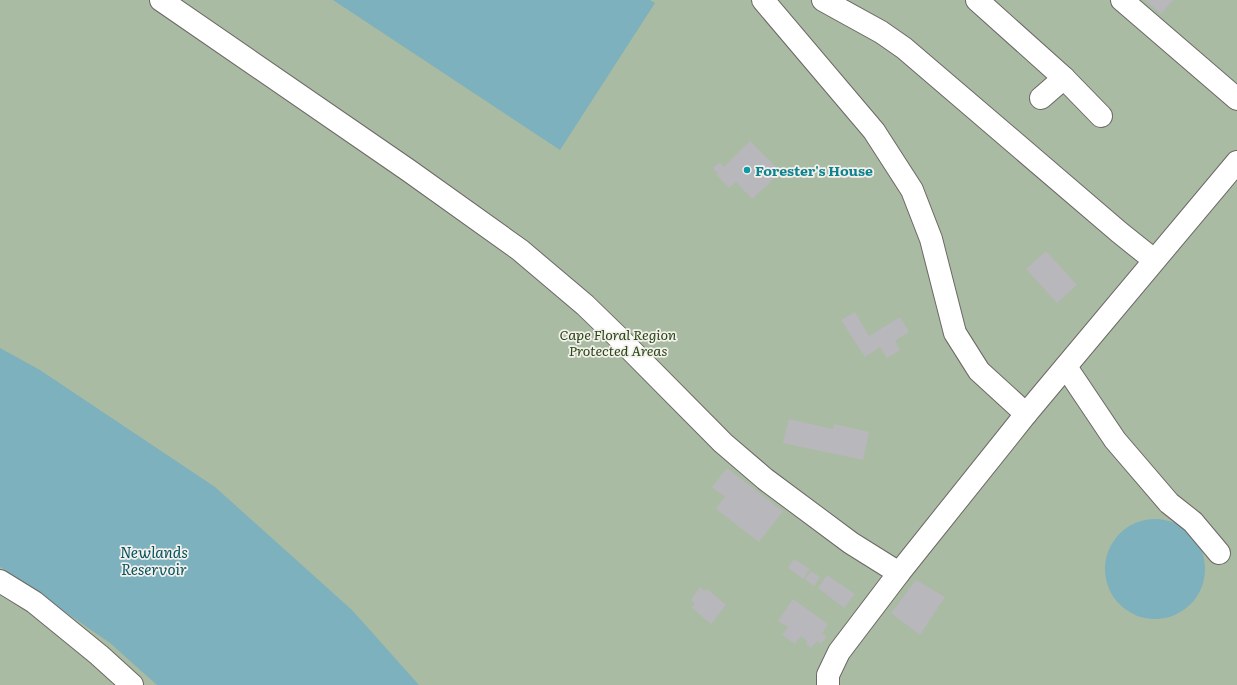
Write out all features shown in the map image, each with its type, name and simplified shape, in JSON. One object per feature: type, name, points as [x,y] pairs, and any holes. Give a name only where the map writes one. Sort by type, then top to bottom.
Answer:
[{"type":"lane","points":[[161,0],[408,170],[520,250],[585,305],[723,443],[765,478],[851,543],[899,573]]},
{"type":"lane","points":[[763,0],[874,131],[912,190],[931,238],[955,333],[979,371],[1026,414]]},
{"type":"lane","points":[[823,0],[881,32],[904,48],[1119,232],[1154,260]]},
{"type":"lane","points":[[977,0],[1064,78],[1101,116]]},
{"type":"lane","points":[[1122,0],[1237,99]]},
{"type":"lane","points":[[1041,98],[1064,78]]},
{"type":"lane","points":[[828,685],[828,675],[839,652],[899,573],[1026,414],[1237,162]]},
{"type":"lane","points":[[1066,367],[1115,440],[1169,503],[1193,522],[1219,553]]},
{"type":"lane","points":[[0,582],[34,602],[132,685]]},
{"type":"green space","name":"Cape Floral Region Protected Areas","points":[[0,0],[1237,0],[1237,685],[0,685]]},
{"type":"water","points":[[333,0],[650,0],[655,3],[560,150]]},
{"type":"water","name":"Newlands Reservoir","points":[[0,348],[40,370],[215,487],[352,610],[419,685],[157,685],[110,643],[0,567]]},
{"type":"water","points":[[1155,519],[1174,523],[1190,534],[1201,550],[1205,569],[1201,588],[1190,604],[1174,615],[1155,619],[1136,615],[1120,604],[1109,588],[1105,569],[1109,550],[1120,534],[1136,523]]},
{"type":"building","points":[[1145,0],[1173,0],[1161,14]]},
{"type":"building","name":"Forester's House","points":[[750,141],[781,172],[752,199],[736,182],[729,188],[716,174],[718,173],[713,168],[720,162],[724,167]]},
{"type":"building","points":[[1046,251],[1077,285],[1057,303],[1026,269]]},
{"type":"building","points":[[855,312],[869,336],[900,317],[909,332],[895,341],[900,350],[887,358],[880,347],[865,357],[841,320]]},
{"type":"building","points":[[789,419],[833,429],[834,424],[869,432],[863,460],[783,443]]},
{"type":"building","points":[[727,468],[783,511],[759,542],[716,509],[725,497],[712,487]]},
{"type":"building","points":[[794,559],[810,569],[803,579],[788,568]]},
{"type":"building","points":[[811,571],[820,577],[814,586],[805,579]]},
{"type":"building","points":[[827,575],[855,594],[844,608],[818,588]]},
{"type":"building","points":[[916,580],[945,597],[920,635],[891,613]]},
{"type":"building","points":[[700,587],[705,591],[707,589],[726,605],[711,624],[691,607],[695,604],[691,600]]},
{"type":"building","points":[[793,599],[828,624],[822,634],[827,636],[821,644],[817,641],[811,648],[806,644],[807,641],[801,636],[795,644],[782,635],[788,627],[778,621]]},
{"type":"place","name":"Forester's House","points":[[747,170]]}]
